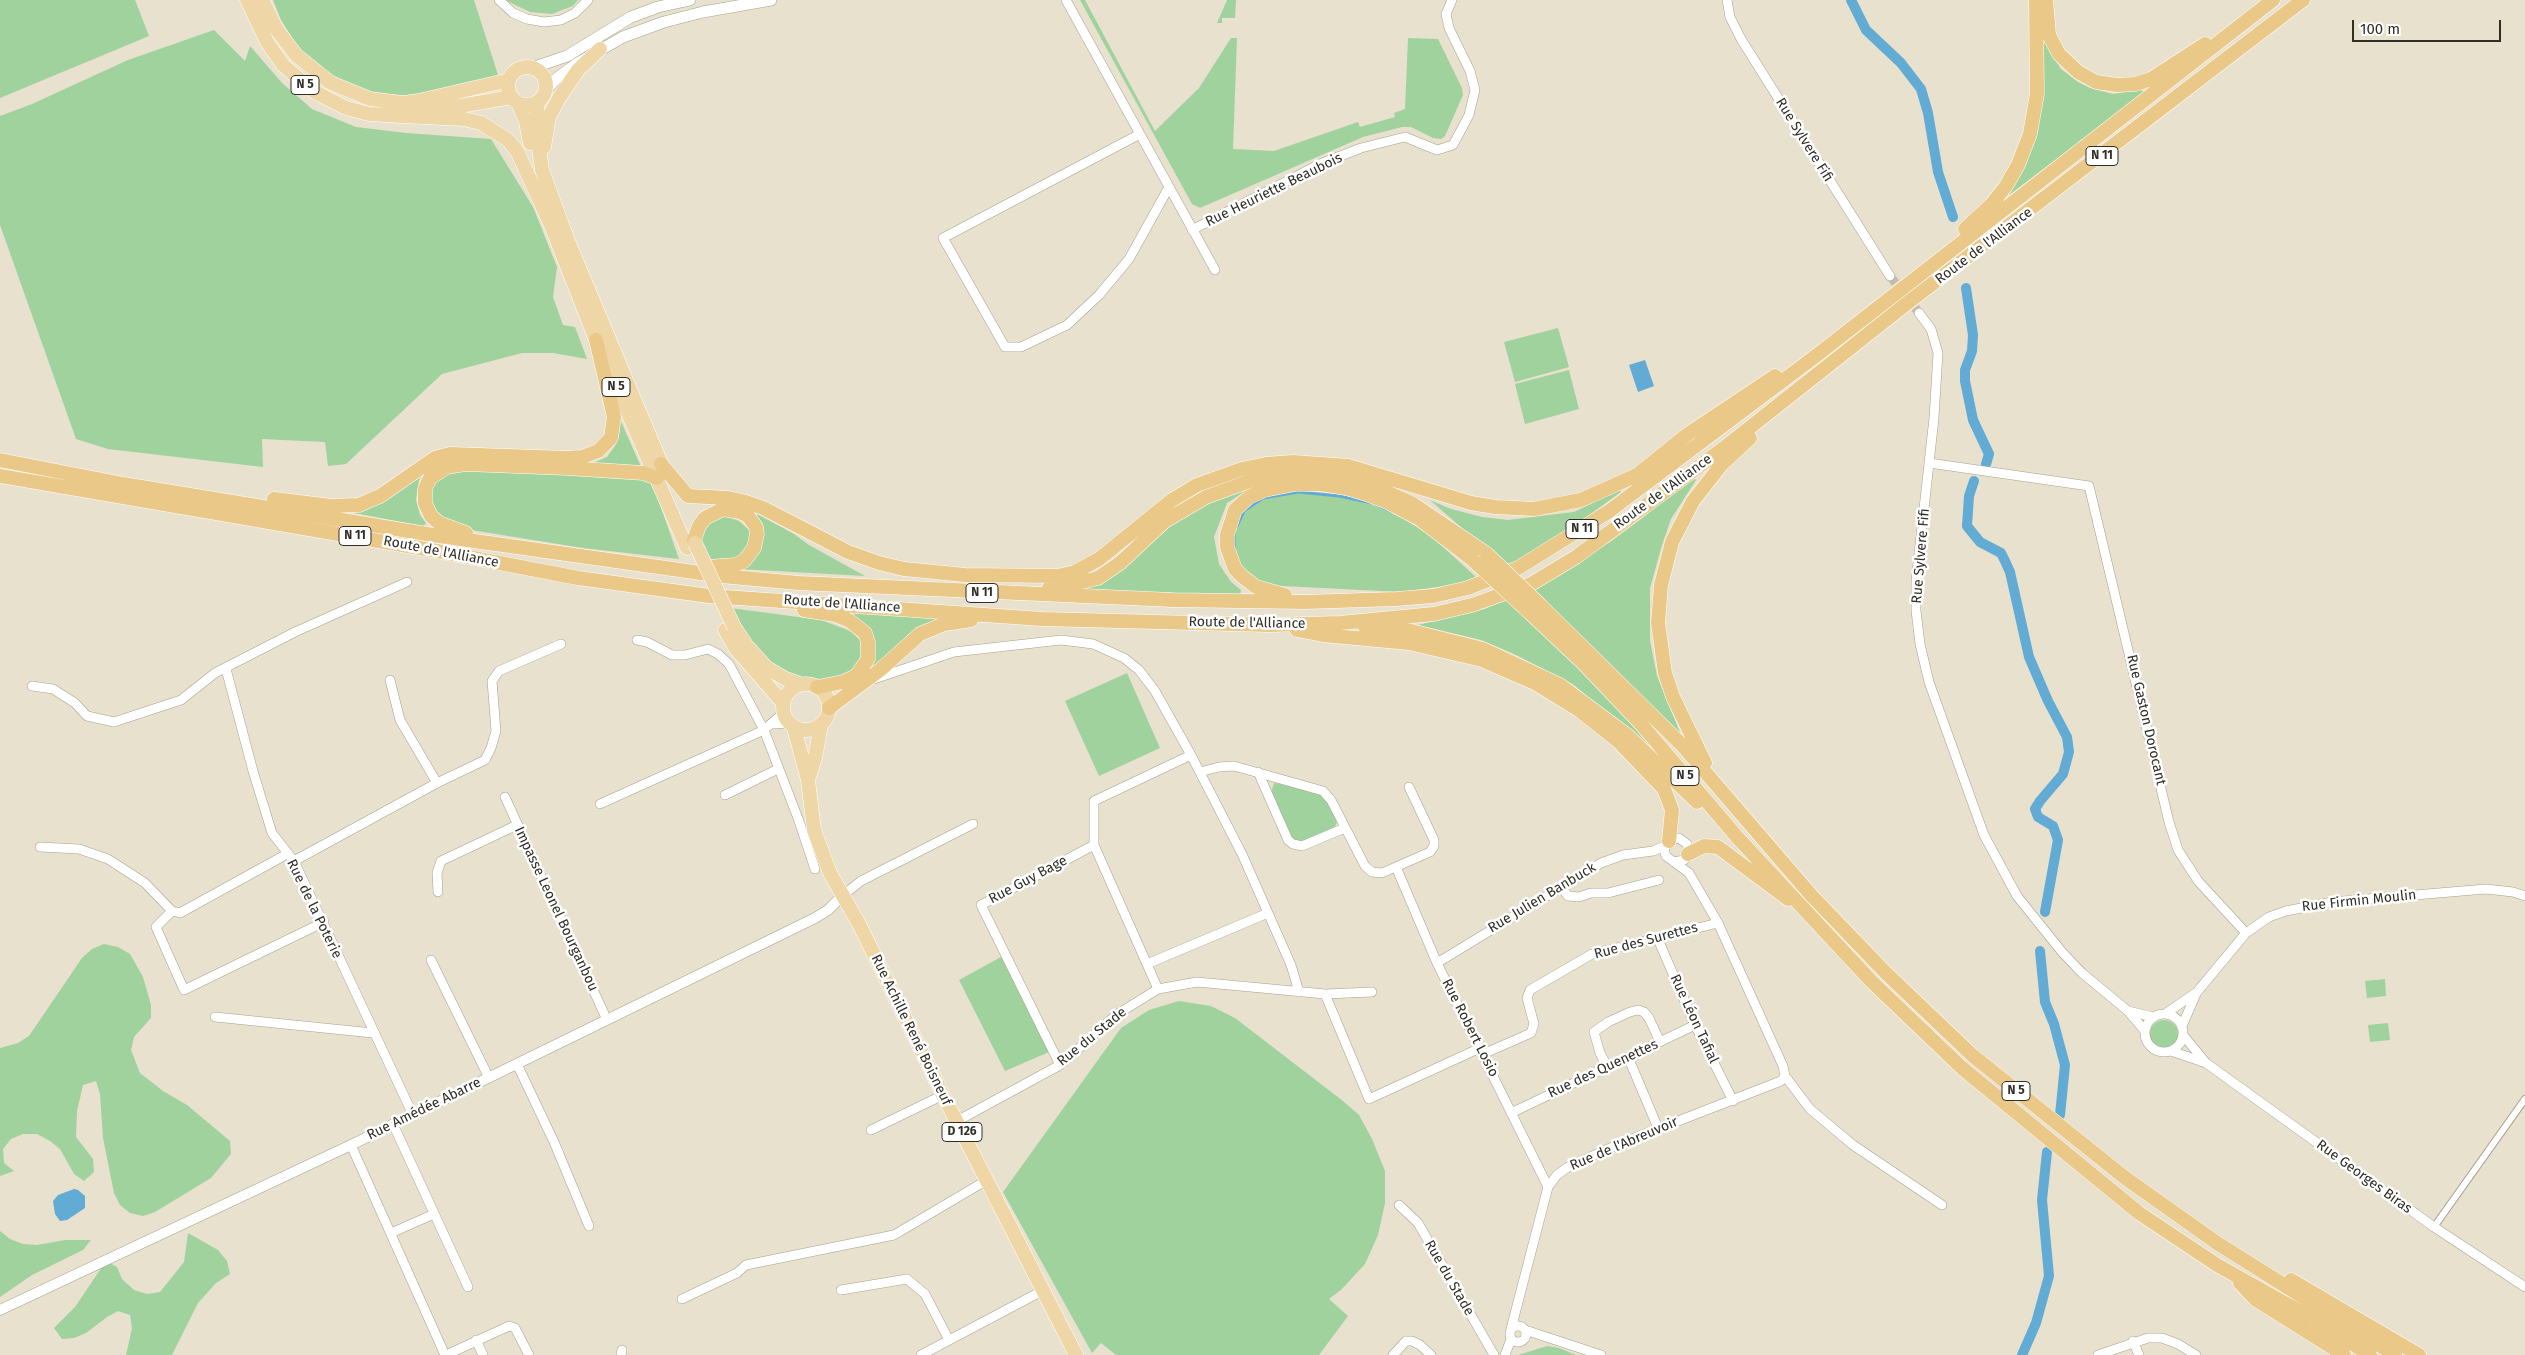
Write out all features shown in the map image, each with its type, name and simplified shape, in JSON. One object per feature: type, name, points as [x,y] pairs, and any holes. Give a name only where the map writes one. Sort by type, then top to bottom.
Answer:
[{"type":"highway","points":[[1922,272],[1940,252],[1991,205],[2018,165],[2030,134],[2036,108],[2036,0]]},
{"type":"highway","points":[[2046,0],[2049,35],[2059,54],[2086,78],[2117,85],[2136,84],[2151,79],[2220,34],[2251,18]]},
{"type":"highway","name":"Route de l'Alliance","points":[[0,460],[114,483],[517,547],[661,567],[798,583],[1173,600],[1305,602],[1433,596],[1468,588],[1518,568],[1608,512],[1817,355],[2273,0]]},
{"type":"highway","name":"Route de l'Alliance","points":[[0,476],[427,549],[619,585],[709,596],[1042,618],[1269,625],[1340,623],[1434,614],[1472,605],[1532,584],[1576,557],[1824,370],[1906,304],[2303,0]]},
{"type":"highway","points":[[2283,15],[2314,0]]},
{"type":"highway","points":[[161,489],[217,492],[331,506],[353,506],[380,496],[426,463],[443,455],[459,453],[566,458],[591,454],[598,451],[611,438],[614,417],[596,340]]},
{"type":"highway","points":[[661,464],[688,496],[728,498],[746,502],[763,508],[848,552],[879,563],[904,569],[965,576],[1058,576],[1075,572],[1100,559],[1172,500],[1197,485],[1242,469],[1293,462],[1348,466],[1471,503],[1495,507],[1534,509],[1581,500],[1637,475],[1688,434],[1768,381],[1817,355]]},
{"type":"highway","points":[[1712,778],[1673,697],[1665,673],[1658,623],[1661,585],[1672,542],[1685,515],[1722,464],[1739,448],[1802,398],[1824,370]]},
{"type":"highway","points":[[517,547],[471,535],[439,523],[432,516],[425,503],[426,489],[430,478],[442,468],[464,464],[607,470],[642,473],[657,478]]},
{"type":"highway","points":[[994,593],[1066,586],[1098,578],[1120,563],[1165,521],[1206,497],[1253,480],[1284,473],[1328,474],[1373,486],[1413,504],[1487,554]]},
{"type":"highway","points":[[1380,475],[1439,512],[1487,554]]},
{"type":"highway","name":"N 5","points":[[1305,602],[1256,587],[1235,569],[1229,557],[1227,535],[1235,510],[1249,497],[1265,490],[1296,484],[1346,488],[1403,509],[1432,527],[1535,609],[1624,685],[1712,778],[1811,894],[1892,980],[1972,1055],[2124,1177],[2217,1243],[2395,1355]]},
{"type":"highway","points":[[661,567],[739,564],[751,554],[758,534],[748,516],[732,509],[723,509],[705,518],[699,526],[692,543]]},
{"type":"highway","name":"N 5","points":[[1487,554],[1584,664],[1641,724],[1737,837],[1871,981],[1962,1068],[2139,1213],[2233,1274],[2315,1320],[2370,1355]]},
{"type":"highway","points":[[522,568],[535,573],[604,588],[794,608],[836,615],[850,621],[865,634],[868,642],[868,659],[865,666],[850,680],[817,687]]},
{"type":"highway","points":[[829,708],[866,682],[920,634],[932,628],[958,620],[1042,618]]},
{"type":"highway","points":[[1340,623],[1411,632],[1448,639],[1506,658],[1560,685],[1627,735],[1700,805],[1794,904],[1837,944]]},
{"type":"highway","points":[[1269,625],[1323,635],[1409,643],[1482,660],[1535,683],[1579,710],[1618,741],[1664,789],[1672,810],[1667,843]]},
{"type":"highway","points":[[1688,856],[1704,846],[1718,847],[1794,904]]},
{"type":"highway","points":[[2244,1260],[2274,1270],[2418,1355]]},
{"type":"highway","points":[[2233,1274],[2256,1299],[2344,1355]]},
{"type":"main road","name":"N 5","points":[[246,0],[267,42],[284,65],[313,91],[346,108],[369,114],[402,116],[515,100],[526,122],[536,177],[550,223],[596,340],[657,478],[692,543]]},
{"type":"main road","name":"N 5","points":[[262,0],[277,30],[296,54],[331,84],[370,99],[403,103],[418,101],[509,80]]},
{"type":"main road","points":[[690,0],[658,7],[631,17],[567,56],[532,68],[516,71],[509,80],[508,89],[515,100],[532,105],[561,74],[623,37],[664,22],[703,12],[771,0]]},
{"type":"main road","points":[[549,190],[544,149],[549,117],[570,80],[600,49]]},
{"type":"main road","points":[[532,68],[543,76],[542,96]]},
{"type":"main road","name":"N 5","points":[[542,96],[536,127],[539,157],[568,241],[692,543],[730,629],[736,649],[787,717]]},
{"type":"main road","points":[[402,116],[464,119],[481,123],[494,129],[508,140],[517,151],[550,223]]},
{"type":"main road","name":"N 5","points":[[730,629],[767,668],[784,678],[800,684]]},
{"type":"main road","points":[[800,684],[809,684],[817,687],[826,696],[829,708],[828,714],[821,725],[808,730],[787,717],[792,688],[800,684]]},
{"type":"main road","name":"Rue Achille René Boisneuf","points":[[787,717],[808,780],[814,830],[830,873],[855,916],[943,1095],[1076,1355]]},
{"type":"main road","name":"Rue Achille René Boisneuf","points":[[808,780],[815,758],[821,725]]},
{"type":"street","points":[[499,0],[513,13],[527,19],[544,22],[561,20],[575,13],[588,0]]},
{"type":"street","points":[[1066,0],[1215,270]]},
{"type":"street","name":"Rue Heuriette Beaubois","points":[[1192,230],[1314,167],[1361,148],[1405,138],[1437,150],[1453,145],[1469,115],[1475,90],[1470,71],[1451,32],[1447,18],[1447,8],[1452,0]]},
{"type":"street","name":"Rue Sylvere Fifi","points":[[1728,0],[1730,17],[1741,39],[1890,276]]},
{"type":"street","points":[[1140,134],[943,238],[1005,347],[1021,347],[1067,325],[1100,296],[1129,259],[1169,187]]},
{"type":"street","name":"Rue Sylvere Fifi","points":[[1919,312],[1933,334],[1938,353],[1929,463],[1916,581],[1916,611],[1920,644],[1929,682],[1984,835],[2017,896],[2042,930],[2082,973],[2128,1011],[2145,1031]]},
{"type":"street","name":"Rue Gaston Dorocant","points":[[1929,463],[2090,486],[2176,844],[2187,866],[2198,881],[2246,933]]},
{"type":"street","points":[[32,686],[53,689],[75,703],[86,716],[114,722],[181,700],[215,673],[295,632],[407,582]]},
{"type":"street","points":[[637,640],[647,642],[672,655],[685,655],[705,649],[718,654],[733,669],[764,730],[799,821],[815,869]]},
{"type":"street","points":[[866,682],[954,652],[981,647],[1061,640],[1093,644],[1124,658],[1139,670],[1155,691],[1191,754],[1242,854],[1291,965],[1299,992]]},
{"type":"street","points":[[40,847],[79,849],[108,859],[145,883],[172,911],[180,913],[485,760],[492,748],[496,731],[492,681],[499,671],[561,644]]},
{"type":"street","name":"Rue de la Poterie","points":[[226,669],[272,833],[291,858],[324,922],[373,1033],[392,1066],[413,1115]]},
{"type":"street","points":[[390,680],[400,720],[437,783]]},
{"type":"street","points":[[600,804],[764,730],[787,717]]},
{"type":"street","points":[[1158,989],[1094,845],[1094,801],[1191,754]]},
{"type":"street","points":[[1200,772],[1234,766],[1323,791],[1331,800],[1368,869],[1382,873],[1430,852],[1434,846],[1434,840],[1409,787]]},
{"type":"street","points":[[725,795],[778,769]]},
{"type":"street","points":[[1258,772],[1288,840],[1293,844],[1302,846],[1345,828]]},
{"type":"street","name":"Impasse Leonel Bourganbou","points":[[505,798],[607,1020]]},
{"type":"street","points":[[842,896],[861,881],[973,824]]},
{"type":"street","points":[[438,892],[437,873],[441,861],[518,826]]},
{"type":"street","points":[[1666,856],[1667,843],[1676,838],[1685,841],[1689,847],[1689,873]]},
{"type":"street","name":"Rue Julien Banbuck","points":[[1437,963],[1561,886],[1612,858],[1653,851],[1667,843]]},
{"type":"street","name":"Rue Guy Bage","points":[[1060,1065],[981,905],[1094,845]]},
{"type":"street","points":[[1653,851],[1666,856],[1689,873],[1718,923],[1783,1066],[1785,1076],[1819,1118],[1853,1145],[1942,1205]]},
{"type":"street","points":[[1674,862],[1681,862],[1688,856]]},
{"type":"street","name":"Rue Robert Losio","points":[[1396,867],[1437,963],[1548,1187]]},
{"type":"street","points":[[1561,886],[1568,896],[1579,897],[1591,894],[1608,894],[1660,880]]},
{"type":"street","name":"Rue Firmin Moulin","points":[[2165,1014],[2196,992],[2246,933],[2273,915],[2320,903],[2486,889],[2514,892],[2525,896]]},
{"type":"street","name":"Rue Amédée Abarre","points":[[0,1310],[351,1145],[815,918],[828,910],[842,896]]},
{"type":"street","points":[[172,911],[156,927],[184,990],[324,922]]},
{"type":"street","points":[[1147,964],[1268,913]]},
{"type":"street","name":"Rue des Surettes","points":[[1482,1051],[1531,1033],[1534,1024],[1527,998],[1530,990],[1592,954],[1718,923]]},
{"type":"street","name":"Rue Léon Tafial","points":[[1657,937],[1695,1025],[1733,1101]]},
{"type":"street","points":[[431,960],[489,1078]]},
{"type":"street","name":"Rue du Stade","points":[[957,1121],[1060,1065],[1116,1015],[1158,989],[1197,982],[1325,994],[1372,992]]},
{"type":"street","name":"Rue Firmin Moulin","points":[[2182,1030],[2196,992]]},
{"type":"street","points":[[1325,994],[1369,1098],[1482,1051]]},
{"type":"street","points":[[1607,1066],[1600,1053],[1594,1032],[1608,1022],[1630,1012],[1638,1010],[1644,1012],[1649,1018],[1660,1042]]},
{"type":"street","name":"Rue Sylvere Fifi","points":[[2128,1011],[2153,1017]]},
{"type":"street","points":[[2165,1014],[2175,1018],[2182,1030],[2179,1045],[2171,1051],[2165,1052],[2154,1050],[2146,1041],[2145,1031],[2153,1017],[2165,1014]]},
{"type":"street","points":[[215,1016],[274,1022],[323,1030],[373,1033]]},
{"type":"street","name":"Rue des Quenettes","points":[[1511,1113],[1695,1025]]},
{"type":"street","name":"Rue Georges Biras","points":[[2182,1030],[2206,1063]]},
{"type":"street","name":"Rue Georges Biras","points":[[2171,1051],[2206,1063],[2434,1227],[2525,1288]]},
{"type":"street","points":[[1628,1057],[1658,1128]]},
{"type":"street","points":[[517,1064],[554,1142],[589,1226]]},
{"type":"street","name":"Rue de l'Abreuvoir","points":[[1548,1187],[1568,1167],[1658,1128],[1733,1101],[1781,1081],[1785,1076]]},
{"type":"street","points":[[871,1130],[943,1095]]},
{"type":"street","points":[[2434,1227],[2525,1099]]},
{"type":"street","points":[[393,1124],[468,1287]]},
{"type":"street","points":[[351,1145],[446,1355],[509,1326],[512,1326],[529,1355]]},
{"type":"street","points":[[682,1299],[737,1273],[746,1266],[894,1235],[987,1180]]},
{"type":"street","points":[[1516,1342],[1509,1332],[1520,1300],[1548,1187]]},
{"type":"street","name":"Rue du Stade","points":[[1398,1205],[1418,1223],[1494,1355]]},
{"type":"street","points":[[391,1233],[434,1214]]},
{"type":"street","points":[[841,1290],[908,1279],[926,1294],[949,1340]]},
{"type":"street","points":[[921,1355],[1042,1291]]},
{"type":"street","points":[[1505,1355],[1516,1342],[1526,1337],[1523,1328],[1520,1300]]},
{"type":"street","points":[[1511,1329],[1523,1328],[1548,1339],[1601,1355]]},
{"type":"street","points":[[2098,1355],[2133,1341],[2162,1338],[2178,1344],[2196,1355]]},
{"type":"street","points":[[1516,1342],[1548,1339]]},
{"type":"street","points":[[476,1340],[483,1355]]},
{"type":"street","points":[[1393,1355],[1406,1341],[1420,1344],[1431,1355]]},
{"type":"street","points":[[2133,1341],[2139,1355]]},
{"type":"green space","points":[[0,0],[135,0],[149,36],[0,98]]},
{"type":"green space","points":[[273,0],[474,0],[499,78],[408,97],[361,90],[330,76],[301,52],[281,20]]},
{"type":"green space","points":[[505,0],[578,0],[573,6],[552,14],[530,12]]},
{"type":"green space","points":[[1080,0],[1085,0],[1155,131],[1199,88],[1231,38],[1237,38],[1233,149],[1274,151],[1358,122],[1360,127],[1395,117],[1394,113],[1405,109],[1408,38],[1438,39],[1462,88],[1463,95],[1445,136],[1441,139],[1433,138],[1411,127],[1402,127],[1363,137],[1200,208],[1192,204]]},
{"type":"green space","points":[[1227,0],[1236,0],[1235,18],[1222,18],[1222,23],[1217,23]]},
{"type":"green space","points":[[214,30],[245,61],[250,46],[282,83],[312,109],[356,127],[406,133],[491,139],[533,207],[557,267],[553,297],[563,325],[575,327],[587,359],[553,353],[522,353],[442,374],[346,464],[328,466],[325,442],[262,439],[263,467],[108,449],[76,439],[0,225],[0,116],[32,104],[128,60]]},
{"type":"green space","points":[[2043,34],[2049,50],[2061,69],[2078,82],[2090,88],[2113,94],[2140,90],[2145,92],[2009,195],[2026,155]]},
{"type":"green space","points":[[1558,328],[1569,367],[1515,382],[1504,342]]},
{"type":"green space","points":[[1569,370],[1579,409],[1525,424],[1515,384]]},
{"type":"green space","points":[[619,417],[642,469],[568,464],[593,463],[607,457],[615,446],[620,431]]},
{"type":"green space","points":[[427,467],[419,480],[416,500],[420,515],[426,523],[423,526],[354,513],[373,506]]},
{"type":"green space","points":[[461,468],[640,478],[652,482],[679,559],[583,548],[471,530],[433,513],[430,489],[436,478]]},
{"type":"green space","points":[[1692,476],[1696,480],[1671,519],[1650,588],[1650,641],[1657,676],[1683,740],[1532,591],[1610,542],[1645,516]]},
{"type":"green space","points":[[1255,485],[1227,503],[1214,537],[1219,564],[1231,582],[1241,590],[1240,595],[1078,590],[1110,576],[1178,519],[1206,503]]},
{"type":"green space","points":[[1619,490],[1621,492],[1546,546],[1506,567],[1430,500],[1451,509],[1482,517],[1508,520],[1574,512]]},
{"type":"green space","points":[[1283,492],[1356,498],[1402,518],[1430,535],[1476,577],[1460,584],[1401,592],[1263,585],[1238,568],[1230,540],[1243,508],[1259,499]]},
{"type":"green space","points":[[757,514],[865,576],[740,569],[750,562]]},
{"type":"green space","points":[[722,515],[739,521],[748,529],[751,536],[748,545],[735,561],[710,561],[699,540],[705,522]]},
{"type":"green space","points":[[1504,599],[1563,653],[1626,718],[1680,783],[1618,723],[1574,685],[1514,654],[1481,640],[1418,625],[1485,609]]},
{"type":"green space","points":[[730,608],[821,620],[850,631],[860,640],[861,654],[859,667],[852,675],[821,681],[795,678],[777,673],[744,635]]},
{"type":"green space","points":[[840,611],[938,619],[860,679],[873,665],[875,654]]},
{"type":"green space","points":[[1127,673],[1160,748],[1099,776],[1065,701]]},
{"type":"green space","points":[[1274,783],[1317,791],[1327,800],[1337,821],[1335,827],[1301,842],[1294,841],[1271,793]]},
{"type":"green space","points":[[104,944],[118,947],[130,954],[143,977],[151,1005],[151,1018],[134,1037],[131,1050],[140,1073],[163,1091],[187,1105],[230,1141],[231,1154],[211,1178],[155,1212],[143,1216],[130,1213],[120,1205],[114,1193],[103,1138],[100,1094],[96,1081],[83,1085],[77,1111],[76,1137],[93,1159],[94,1172],[84,1181],[74,1174],[60,1149],[50,1141],[37,1134],[23,1134],[11,1139],[3,1149],[4,1163],[14,1171],[0,1176],[0,1048],[18,1043],[29,1036],[82,958],[92,949]]},
{"type":"green space","points":[[1001,957],[1049,1052],[1005,1071],[959,980]]},
{"type":"green space","points":[[2385,979],[2386,996],[2367,998],[2365,981]]},
{"type":"green space","points":[[1179,1001],[1211,1006],[1235,1018],[1343,1101],[1359,1115],[1372,1139],[1385,1171],[1385,1203],[1378,1235],[1365,1264],[1342,1289],[1329,1299],[1348,1316],[1319,1355],[1116,1355],[1101,1343],[1092,1353],[1003,1192],[1121,1028],[1149,1010]]},
{"type":"green space","points":[[2164,1020],[2174,1024],[2178,1034],[2174,1044],[2164,1048],[2154,1044],[2150,1034],[2154,1024]]},
{"type":"green space","points":[[2388,1023],[2390,1040],[2370,1042],[2368,1025]]},
{"type":"green space","points":[[0,1231],[10,1239],[23,1244],[37,1245],[65,1240],[91,1240],[83,1250],[32,1275],[0,1297]]},
{"type":"green space","points":[[188,1233],[218,1250],[227,1261],[230,1274],[216,1283],[198,1303],[172,1355],[126,1355],[132,1328],[130,1315],[118,1311],[86,1333],[74,1338],[62,1339],[54,1328],[75,1307],[106,1261],[117,1267],[122,1279],[134,1290],[147,1294],[160,1292],[184,1262]]},
{"type":"green space","points":[[1547,1346],[1559,1348],[1576,1355],[1518,1355]]},
{"type":"water","points":[[1645,360],[1654,386],[1638,392],[1629,365]]},
{"type":"water","points":[[74,1189],[85,1196],[85,1208],[67,1220],[60,1221],[55,1214],[53,1201],[58,1195]]},
{"type":"waterway","points":[[1851,0],[1866,30],[1901,63],[1921,89],[1928,113],[1938,172],[1953,217]]},
{"type":"waterway","points":[[1966,288],[1973,335],[1972,351],[1965,370],[1965,381],[1973,420],[1989,454],[1986,464]]},
{"type":"waterway","points":[[1974,481],[1969,496],[1967,526],[1980,542],[2001,553],[2005,561],[2010,572],[2029,657],[2048,701],[2067,737],[2069,752],[2063,774],[2035,809],[2038,817],[2053,826],[2058,840],[2045,912]]},
{"type":"waterway","points":[[1237,526],[1244,511],[1263,498],[1298,492],[1339,496],[1372,503],[1392,512]]},
{"type":"waterway","points":[[1234,531],[1234,550]]},
{"type":"waterway","points":[[2040,951],[2045,1002],[2054,1024],[2065,1065],[2060,1115]]},
{"type":"waterway","points":[[2022,1355],[2036,1323],[2049,1276],[2042,1200],[2047,1152]]},
{"type":"tunnel","points":[[1890,276],[1919,313]]}]
